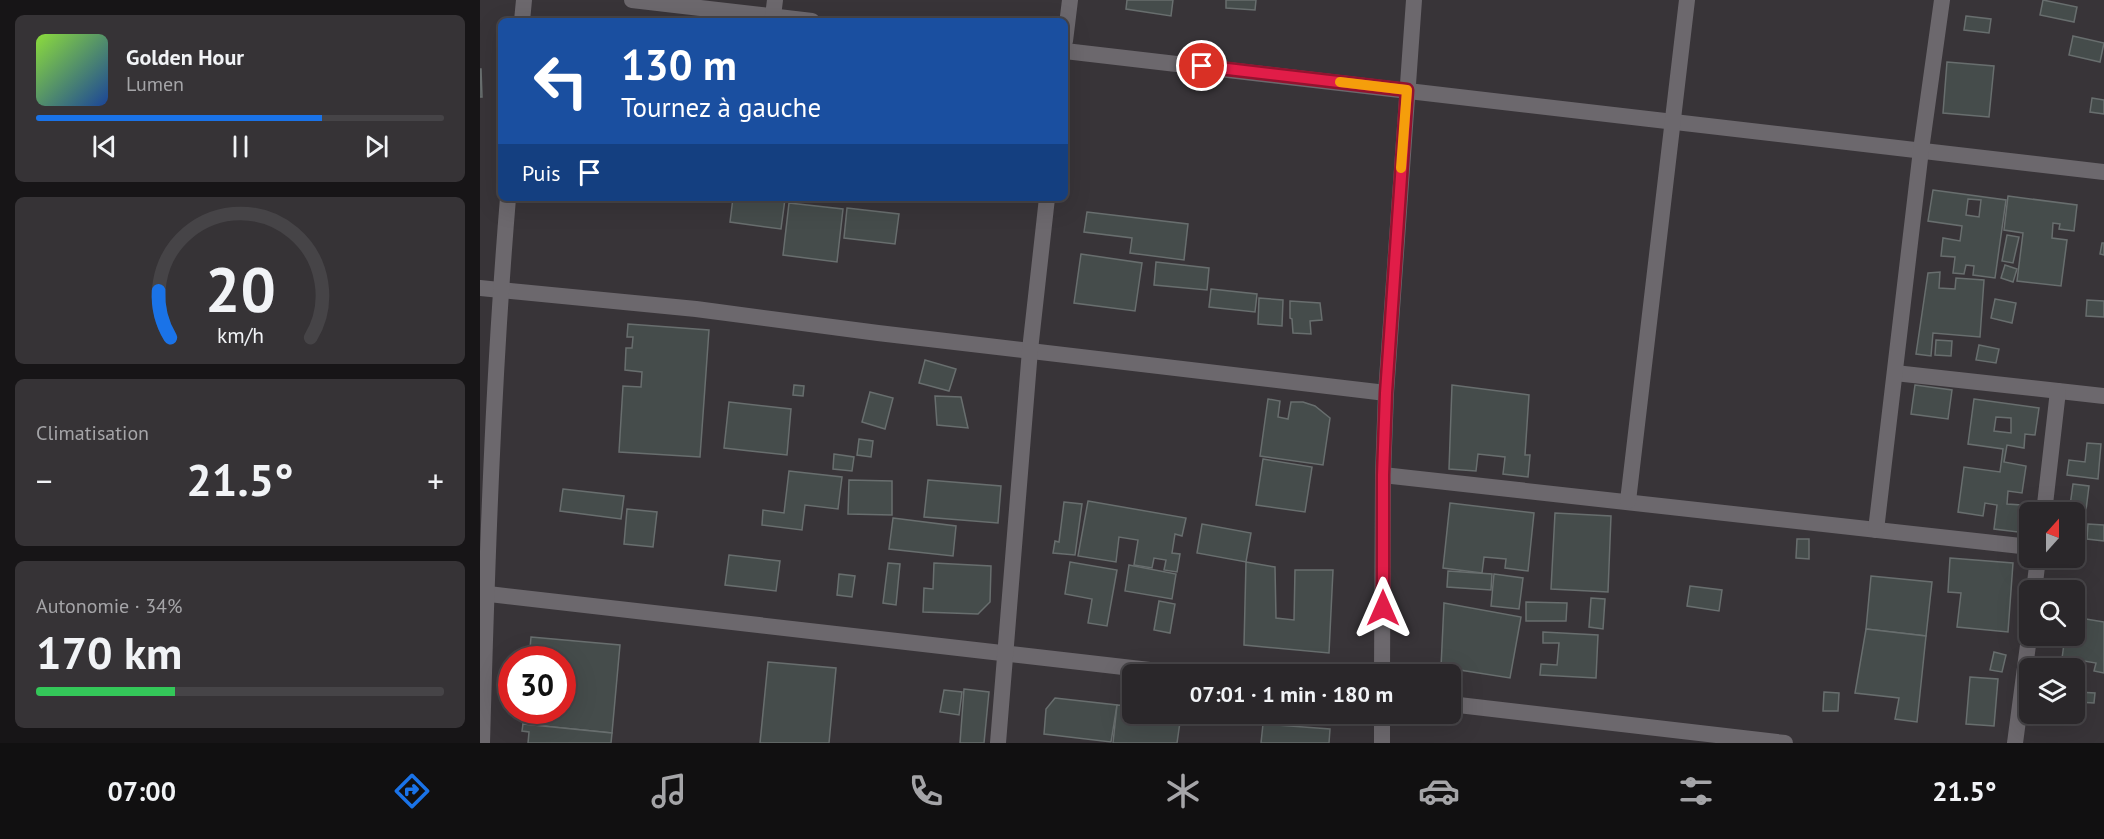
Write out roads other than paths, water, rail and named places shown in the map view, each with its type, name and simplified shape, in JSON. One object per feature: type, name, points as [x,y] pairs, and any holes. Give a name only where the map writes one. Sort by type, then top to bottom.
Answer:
[{"type":"street","points":[[522,18],[524,0]]},
{"type":"street","points":[[632,0],[774,8],[803,18]]},
{"type":"street","points":[[1068,18],[1070,0]]},
{"type":"street","points":[[1382,664],[1383,475],[1386,393],[1414,0]]},
{"type":"street","points":[[1628,501],[1688,0]]},
{"type":"street","points":[[1876,530],[1921,150],[1942,0]]},
{"type":"street","points":[[1068,51],[2104,172]]},
{"type":"street","points":[[482,743],[483,593],[500,290],[508,201]]},
{"type":"street","points":[[998,743],[1030,350],[1047,201]]},
{"type":"street","points":[[480,288],[696,309],[878,333],[1386,393]]},
{"type":"street","points":[[1895,373],[2104,396]]},
{"type":"street","points":[[2045,502],[2058,391]]},
{"type":"street","points":[[1383,475],[2019,546]]},
{"type":"street","points":[[483,593],[1122,667]]},
{"type":"street","points":[[2015,743],[2028,646]]},
{"type":"street","points":[[1461,706],[1785,743]]},
{"type":"street","points":[[1382,724],[1382,743]]}]
